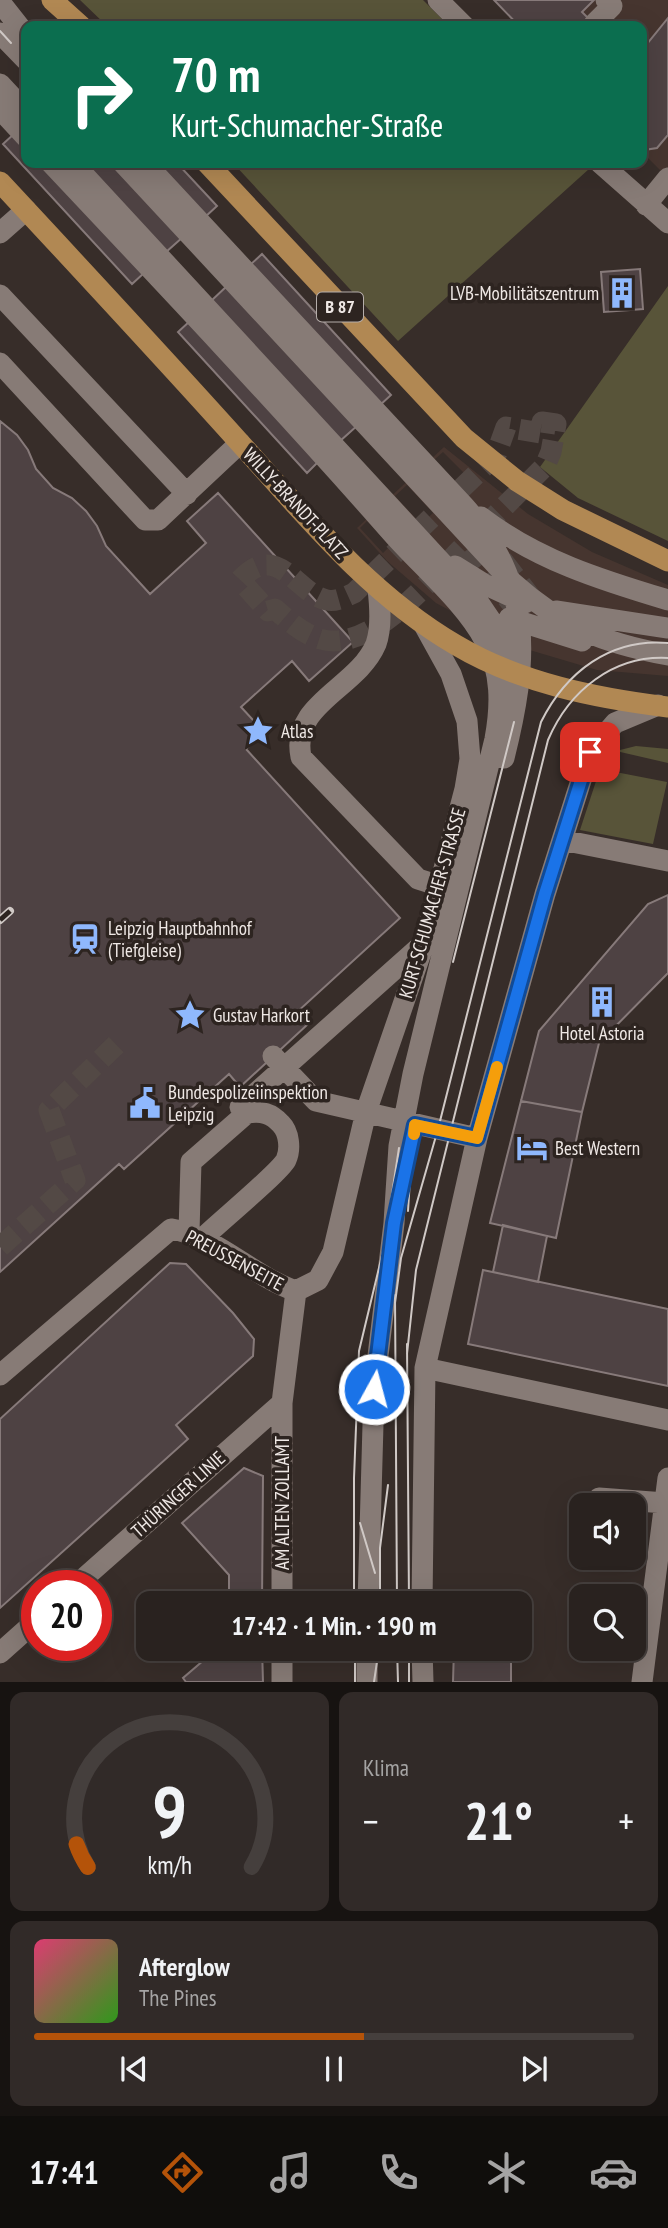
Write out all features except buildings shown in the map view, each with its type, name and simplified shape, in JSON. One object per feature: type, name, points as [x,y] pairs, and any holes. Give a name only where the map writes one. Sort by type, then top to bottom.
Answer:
[{"type":"main road","points":[[52,0],[75,21]]},
{"type":"main road","name":"B 87","points":[[212,168],[431,406],[484,454],[563,510],[668,561]]},
{"type":"main road","name":"WILLY-BRANDT-PLATZ","points":[[0,181],[378,589],[424,625],[511,672],[562,688],[663,706]]},
{"type":"street","points":[[438,0],[459,21]]},
{"type":"street","points":[[597,21],[612,6],[606,0]]},
{"type":"street","points":[[1,4],[21,29]]},
{"type":"street","points":[[0,33],[21,55]]},
{"type":"street","points":[[0,85],[21,108]]},
{"type":"street","points":[[0,109],[21,131]]},
{"type":"street","points":[[56,168],[398,527],[479,603],[502,637],[511,672],[512,725],[409,1123]]},
{"type":"street","points":[[77,168],[398,527],[511,672]]},
{"type":"street","points":[[128,168],[514,591],[540,608],[600,639],[668,655]]},
{"type":"street","points":[[150,168],[484,530],[514,591],[520,622],[511,672],[499,707],[495,739],[409,1123],[374,1389],[368,1591]]},
{"type":"street","points":[[605,168],[668,223]]},
{"type":"street","points":[[646,205],[668,178]]},
{"type":"street","points":[[0,233],[26,210]]},
{"type":"street","points":[[0,295],[187,494]]},
{"type":"street","points":[[0,363],[145,520],[158,520],[240,443]]},
{"type":"street","points":[[438,478],[509,538],[580,572],[668,600]]},
{"type":"street","points":[[398,527],[470,577],[514,591]]},
{"type":"street","points":[[378,589],[380,624],[376,643],[365,663],[302,722],[297,739],[301,757],[418,879],[440,886]]},
{"type":"street","points":[[479,603],[520,622],[572,639],[668,655]]},
{"type":"street","points":[[540,608],[668,628]]},
{"type":"street","name":"KURT-SCHUMACHER-STRASSE","points":[[366,1112],[425,941],[465,789],[470,740],[460,695],[424,625]]},
{"type":"street","points":[[422,1591],[425,1368],[477,1138],[562,840],[590,752],[615,723],[663,706]]},
{"type":"street","points":[[562,840],[668,861]]},
{"type":"street","points":[[195,1235],[285,1160],[289,1141],[286,1129],[273,1115],[247,1113],[240,1107],[279,1062],[425,941]]},
{"type":"street","points":[[279,1062],[316,1101],[477,1138]]},
{"type":"street","name":"PREUSSENSEITE","points":[[0,1375],[171,1229],[195,1235],[273,1283],[296,1291],[318,1280],[333,1252],[366,1112]]},
{"type":"street","points":[[195,1235],[191,1162],[247,1113]]},
{"type":"street","name":"AM ALTEN ZOLLAMT","points":[[282,1591],[282,1402],[296,1291]]},
{"type":"street","points":[[425,1368],[668,1420]]},
{"type":"street","name":"THÜRINGER LINIE","points":[[93,1570],[282,1402]]},
{"type":"street","points":[[642,1682],[668,1478]]},
{"type":"street","points":[[646,1502],[665,1503]]},
{"type":"street","points":[[0,1653],[21,1634]]},
{"type":"street","points":[[282,1661],[282,1682]]},
{"type":"street","points":[[367,1661],[367,1682]]},
{"type":"street","points":[[422,1661],[423,1682]]},
{"type":"shaded area","points":[[80,0],[423,0],[444,21],[102,21]]},
{"type":"shaded area","points":[[494,0],[668,0],[668,178],[647,157],[647,21],[514,21]]},
{"type":"shaded area","points":[[238,168],[589,169],[398,341]]},
{"type":"shaded area","points":[[668,286],[668,541],[578,498],[540,467]]},
{"type":"shaded area","points":[[444,447],[528,514],[592,552],[668,585],[668,676],[597,670],[516,646],[436,603],[387,561],[357,528]],"holes":[[[443,452],[466,475],[458,484],[434,460]],[[407,485],[433,513],[421,524],[395,496]],[[367,521],[390,546],[383,553],[360,528]]]},
{"type":"shaded area","points":[[636,746],[668,749],[668,763],[616,751]]},
{"type":"shaded area","points":[[600,769],[667,782],[653,844],[580,830]]},
{"type":"tunnel","points":[[542,422],[556,424],[551,452],[545,466],[480,531],[532,599],[516,609],[465,545],[418,593],[380,625],[340,641],[320,639],[296,626],[275,609],[268,611],[240,580],[253,569],[265,565],[286,572],[316,596],[327,600],[337,600],[354,593],[496,455],[506,427],[541,433],[542,422]]},
{"type":"tunnel","points":[[0,1247],[75,1180],[49,1110],[121,1040]]},
{"type":"tram line","points":[[0,31],[11,43]]},
{"type":"tram line","points":[[395,1303],[401,1258],[438,1129],[541,722],[563,688],[592,662],[627,646],[668,643]]},
{"type":"tram line","points":[[407,1354],[416,1270],[548,740],[568,706],[595,680],[629,663],[668,658]]},
{"type":"tram line","points":[[453,962],[514,722]]},
{"type":"tram line","points":[[354,1591],[354,1478],[359,1351],[384,1247],[399,1148]]},
{"type":"tram line","points":[[408,1211],[412,1148]]},
{"type":"tram line","points":[[395,1295],[397,1591]]},
{"type":"tram line","points":[[407,1344],[409,1591]]},
{"type":"tram line","points":[[380,1591],[380,1548],[388,1485]]},
{"type":"tram line","points":[[360,1523],[375,1573]]},
{"type":"tram line","points":[[355,1661],[355,1682]]},
{"type":"tram line","points":[[374,1682],[377,1661]]},
{"type":"tram line","points":[[397,1661],[398,1682]]},
{"type":"tram line","points":[[409,1661],[409,1682]]},
{"type":"railway","points":[[0,920],[10,911]]},
{"type":"slow traffic","points":[[414,1134],[415,1125],[477,1138],[497,1067]]},
{"type":"place","name":"LVB-Mobilitätszentrum","points":[[622,293]]},
{"type":"place","name":"Atlas","points":[[258,731]]},
{"type":"place","name":"Leipzig Hauptbahnhof (Tiefgleise)","points":[[85,939]]},
{"type":"place","name":"Hotel Astoria","points":[[602,1002]]},
{"type":"place","name":"Gustav Harkort","points":[[190,1015]]},
{"type":"place","name":"Bundespolizeiinspektion Leipzig","points":[[145,1103]]},
{"type":"place","name":"Best Western","points":[[532,1148]]},
{"type":"route","points":[[374,1389],[394,1223],[415,1125],[477,1138],[545,894],[590,752]]}]
